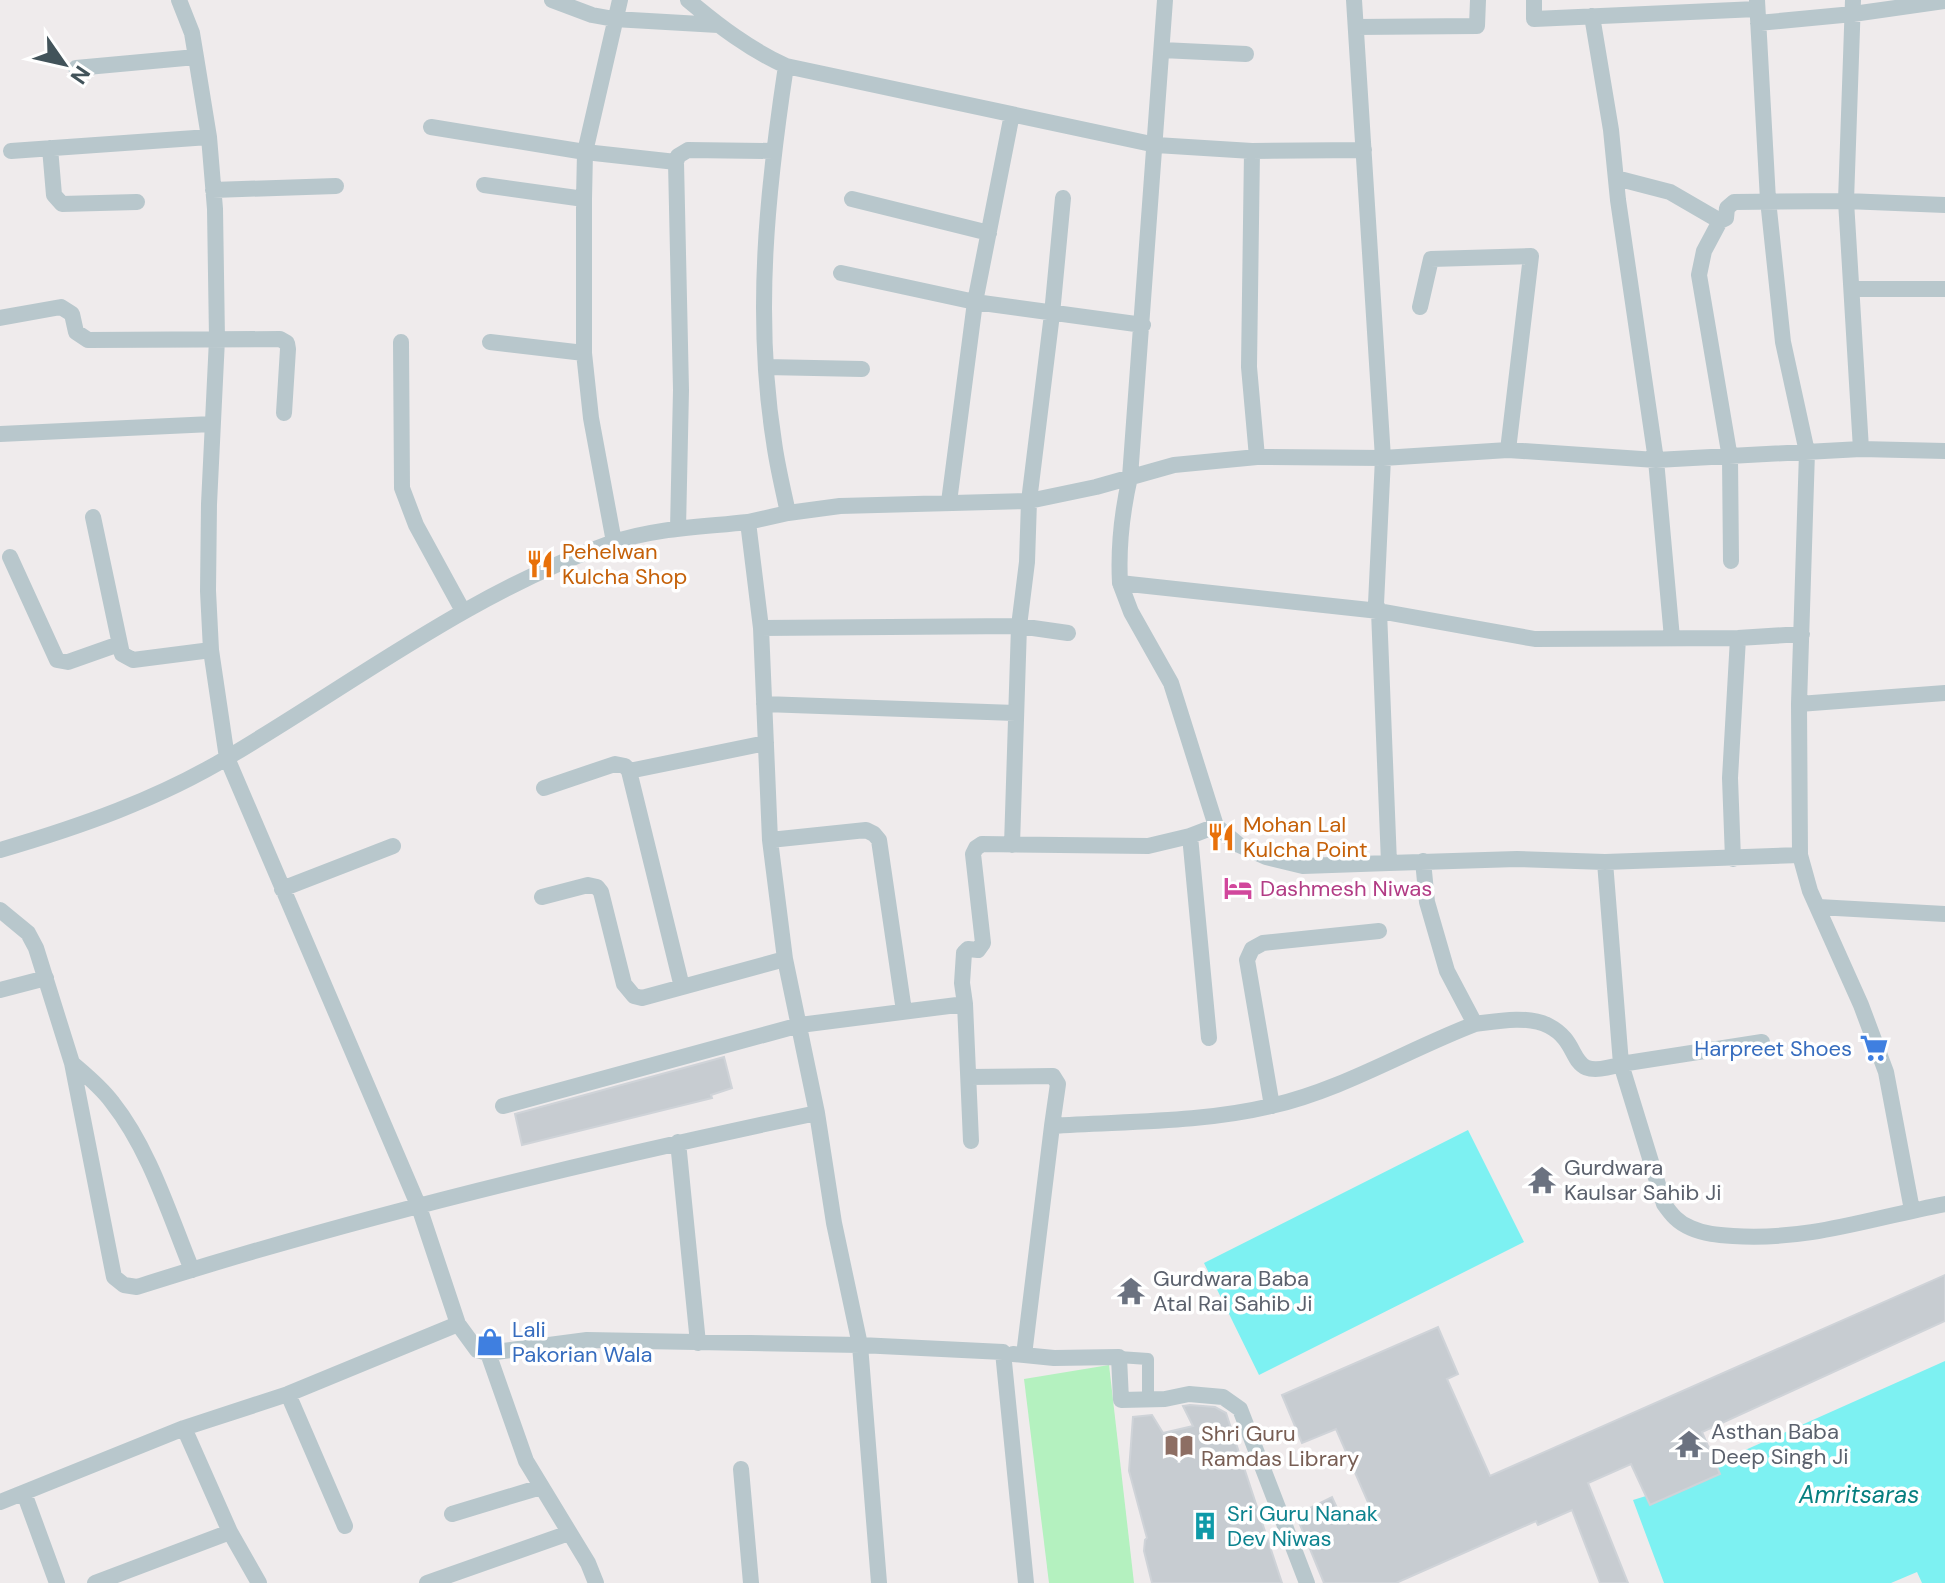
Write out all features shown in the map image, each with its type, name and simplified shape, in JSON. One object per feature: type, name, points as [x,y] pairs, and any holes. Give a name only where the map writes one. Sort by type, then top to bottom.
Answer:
[{"type":"street","points":[[179,0],[192,33],[209,137],[213,190],[217,339],[209,533],[211,650],[227,758],[419,1207],[458,1324],[477,1350],[488,1353],[587,1340],[860,1345],[1003,1352],[1054,1358],[1148,1359],[1148,1399]]},
{"type":"street","points":[[552,0],[592,15],[614,19],[718,25]]},
{"type":"street","points":[[614,542],[591,418],[584,353],[584,199],[585,152],[620,0]]},
{"type":"street","points":[[688,0],[758,53],[786,66],[1156,145],[1252,151],[1364,150]]},
{"type":"street","points":[[1165,0],[1143,325],[1130,477],[1122,511],[1118,558],[1120,583],[1131,612],[1171,683],[1216,826],[1239,845],[1266,857],[1303,866],[1517,859],[1605,862],[1800,855]]},
{"type":"street","points":[[1354,0],[1383,458],[1376,604],[1379,611],[1389,863]]},
{"type":"street","points":[[1356,27],[1477,26],[1478,0]]},
{"type":"street","points":[[1534,0],[1534,19],[1945,1]]},
{"type":"street","points":[[1853,7],[1846,201],[1861,449]]},
{"type":"street","points":[[1757,10],[1768,200],[1783,342],[1807,452],[1799,704],[1800,855],[1805,878],[1886,1072],[1912,1210]]},
{"type":"street","points":[[1592,16],[1611,130],[1656,460],[1672,638]]},
{"type":"street","points":[[1162,50],[1246,54]]},
{"type":"street","points":[[76,68],[196,57]]},
{"type":"street","points":[[786,66],[773,151],[765,239],[766,367],[774,441],[788,513]]},
{"type":"street","points":[[949,502],[975,302],[1012,114]]},
{"type":"street","points":[[431,127],[585,152],[676,162]]},
{"type":"street","points":[[11,151],[209,137]]},
{"type":"street","points":[[50,148],[54,195],[62,204],[137,202]]},
{"type":"street","points":[[678,529],[681,390],[676,162],[678,156],[688,150],[773,151]]},
{"type":"street","points":[[1252,151],[1249,367],[1257,457]]},
{"type":"street","points":[[1616,178],[1670,192],[1720,221]]},
{"type":"street","points":[[484,185],[584,199]]},
{"type":"street","points":[[213,190],[336,186]]},
{"type":"street","points":[[1012,845],[1019,626],[1027,562],[1029,501],[1063,198]]},
{"type":"street","points":[[852,199],[989,233]]},
{"type":"street","points":[[1731,561],[1730,458],[1699,275],[1704,251],[1720,221],[1726,218],[1727,208],[1734,202],[1768,200],[1945,205]]},
{"type":"street","points":[[1420,307],[1431,259],[1531,256],[1508,450]]},
{"type":"street","points":[[841,273],[975,302],[1143,325]]},
{"type":"street","points":[[1852,289],[1945,289]]},
{"type":"street","points":[[0,318],[61,307],[72,314],[76,332],[88,340],[285,340],[288,349],[284,413]]},
{"type":"street","points":[[401,342],[402,488],[416,525],[463,611]]},
{"type":"street","points":[[490,342],[584,353]]},
{"type":"street","points":[[766,367],[862,369]]},
{"type":"street","points":[[0,434],[212,424]]},
{"type":"street","points":[[0,850],[81,825],[148,798],[227,758],[463,611],[550,568],[614,542],[678,529],[748,522],[840,506],[1029,501],[1096,487],[1174,465],[1257,457],[1383,458],[1508,450],[1656,460],[1861,449],[1945,451]]},
{"type":"street","points":[[93,517],[122,654],[133,660],[211,650]]},
{"type":"street","points":[[748,522],[761,628],[770,840],[785,959],[860,1345],[879,1583]]},
{"type":"street","points":[[10,557],[57,660],[68,662],[119,644]]},
{"type":"street","points":[[1120,583],[1379,611],[1535,639],[1738,638],[1802,634]]},
{"type":"street","points":[[761,628],[1019,626],[1068,633]]},
{"type":"street","points":[[1733,859],[1730,778],[1738,638]]},
{"type":"street","points":[[1799,704],[1945,693]]},
{"type":"street","points":[[764,704],[1015,713]]},
{"type":"street","points":[[629,771],[766,743]]},
{"type":"street","points":[[544,788],[615,764],[625,766],[629,771],[682,987]]},
{"type":"street","points":[[971,1141],[962,983],[964,953],[968,949],[978,950],[983,943],[973,854],[976,848],[982,844],[1148,846],[1216,826]]},
{"type":"street","points":[[770,840],[866,830],[879,840],[904,1011]]},
{"type":"street","points":[[1190,836],[1209,1038]]},
{"type":"street","points":[[282,889],[393,846]]},
{"type":"street","points":[[1423,861],[1427,902],[1447,971],[1475,1024]]},
{"type":"street","points":[[1605,862],[1621,1064],[1664,1204],[1675,1218],[1705,1234],[1765,1238],[1810,1234],[1945,1204]]},
{"type":"street","points":[[542,897],[588,885],[597,887],[601,892],[624,984],[628,991],[642,998],[785,959]]},
{"type":"street","points":[[1818,907],[1945,914]]},
{"type":"street","points":[[0,910],[28,933],[46,978],[72,1063],[114,1277],[124,1285],[137,1287],[328,1230],[678,1142],[817,1113]]},
{"type":"street","points":[[1272,1106],[1247,960],[1252,949],[1263,943],[1379,931]]},
{"type":"street","points":[[0,990],[46,978]]},
{"type":"street","points":[[503,1106],[800,1025],[965,1004]]},
{"type":"street","points":[[1052,1126],[1221,1115],[1272,1106],[1318,1092],[1429,1041],[1475,1024],[1500,1021],[1535,1021],[1550,1026],[1564,1038],[1579,1062],[1589,1070],[1599,1071],[1621,1064],[1762,1042]]},
{"type":"street","points":[[72,1063],[112,1102],[129,1127],[192,1270]]},
{"type":"street","points":[[969,1077],[1053,1076],[1058,1084],[1024,1355]]},
{"type":"street","points":[[678,1142],[698,1343]]},
{"type":"street","points":[[0,1502],[184,1428],[288,1394],[458,1324]]},
{"type":"street","points":[[1003,1352],[1026,1583]]},
{"type":"street","points":[[488,1353],[521,1450],[588,1563],[596,1583]]},
{"type":"street","points":[[1119,1357],[1121,1400],[1189,1394],[1223,1397],[1240,1409],[1307,1583]]},
{"type":"street","points":[[288,1394],[345,1526]]},
{"type":"street","points":[[184,1428],[230,1532],[259,1583]]},
{"type":"street","points":[[741,1469],[751,1583]]},
{"type":"street","points":[[452,1514],[541,1487]]},
{"type":"street","points":[[24,1493],[57,1583]]},
{"type":"street","points":[[95,1583],[230,1532]]},
{"type":"street","points":[[427,1583],[569,1533]]},
{"type":"green space","points":[[1109,1365],[1134,1583],[1049,1583],[1024,1379]]},
{"type":"water","points":[[1468,1130],[1524,1242],[1259,1375],[1204,1263]]},
{"type":"water","name":"Amritsaras","points":[[1945,1361],[1945,1583],[1922,1583],[1917,1572],[1891,1583],[1664,1583],[1633,1500],[1646,1496],[1650,1505],[1720,1474],[1716,1463]]},
{"type":"building","points":[[724,1057],[732,1088],[711,1095],[712,1098],[522,1145],[515,1114]]},
{"type":"building","points":[[1945,1275],[1945,1321],[1702,1432],[1720,1474],[1650,1505],[1631,1464],[1588,1483],[1628,1583],[1600,1583],[1572,1510],[1538,1525],[1536,1521],[1396,1583],[1324,1583],[1296,1515],[1332,1497],[1344,1523],[1371,1509],[1336,1429],[1302,1443],[1282,1395],[1438,1327],[1458,1374],[1447,1379],[1490,1476]]},
{"type":"building","points":[[1183,1406],[1215,1407],[1226,1413],[1282,1583],[1152,1583],[1144,1551],[1147,1538],[1129,1471],[1133,1417],[1152,1415],[1163,1433],[1193,1426]]},
{"type":"place","name":"Pehelwan Kulcha Shop","points":[[540,564]]},
{"type":"place","name":"Mohan Lal Kulcha Point","points":[[1221,837]]},
{"type":"place","name":"Dashmesh Niwas","points":[[1238,888]]},
{"type":"place","name":"Harpreet Shoes","points":[[1874,1048]]},
{"type":"place","name":"Gurdwara Kaulsar Sahib Ji","points":[[1542,1180]]},
{"type":"place","name":"Gurdwara Baba Atal Rai Sahib Ji","points":[[1131,1291]]},
{"type":"place","name":"Lali Pakorian Wala","points":[[490,1342]]},
{"type":"place","name":"Asthan Baba Deep Singh Ji","points":[[1689,1444]]},
{"type":"place","name":"Shri Guru Ramdas Library","points":[[1179,1446]]},
{"type":"place","name":"Sri Guru Nanak Dev Niwas","points":[[1205,1526]]}]
